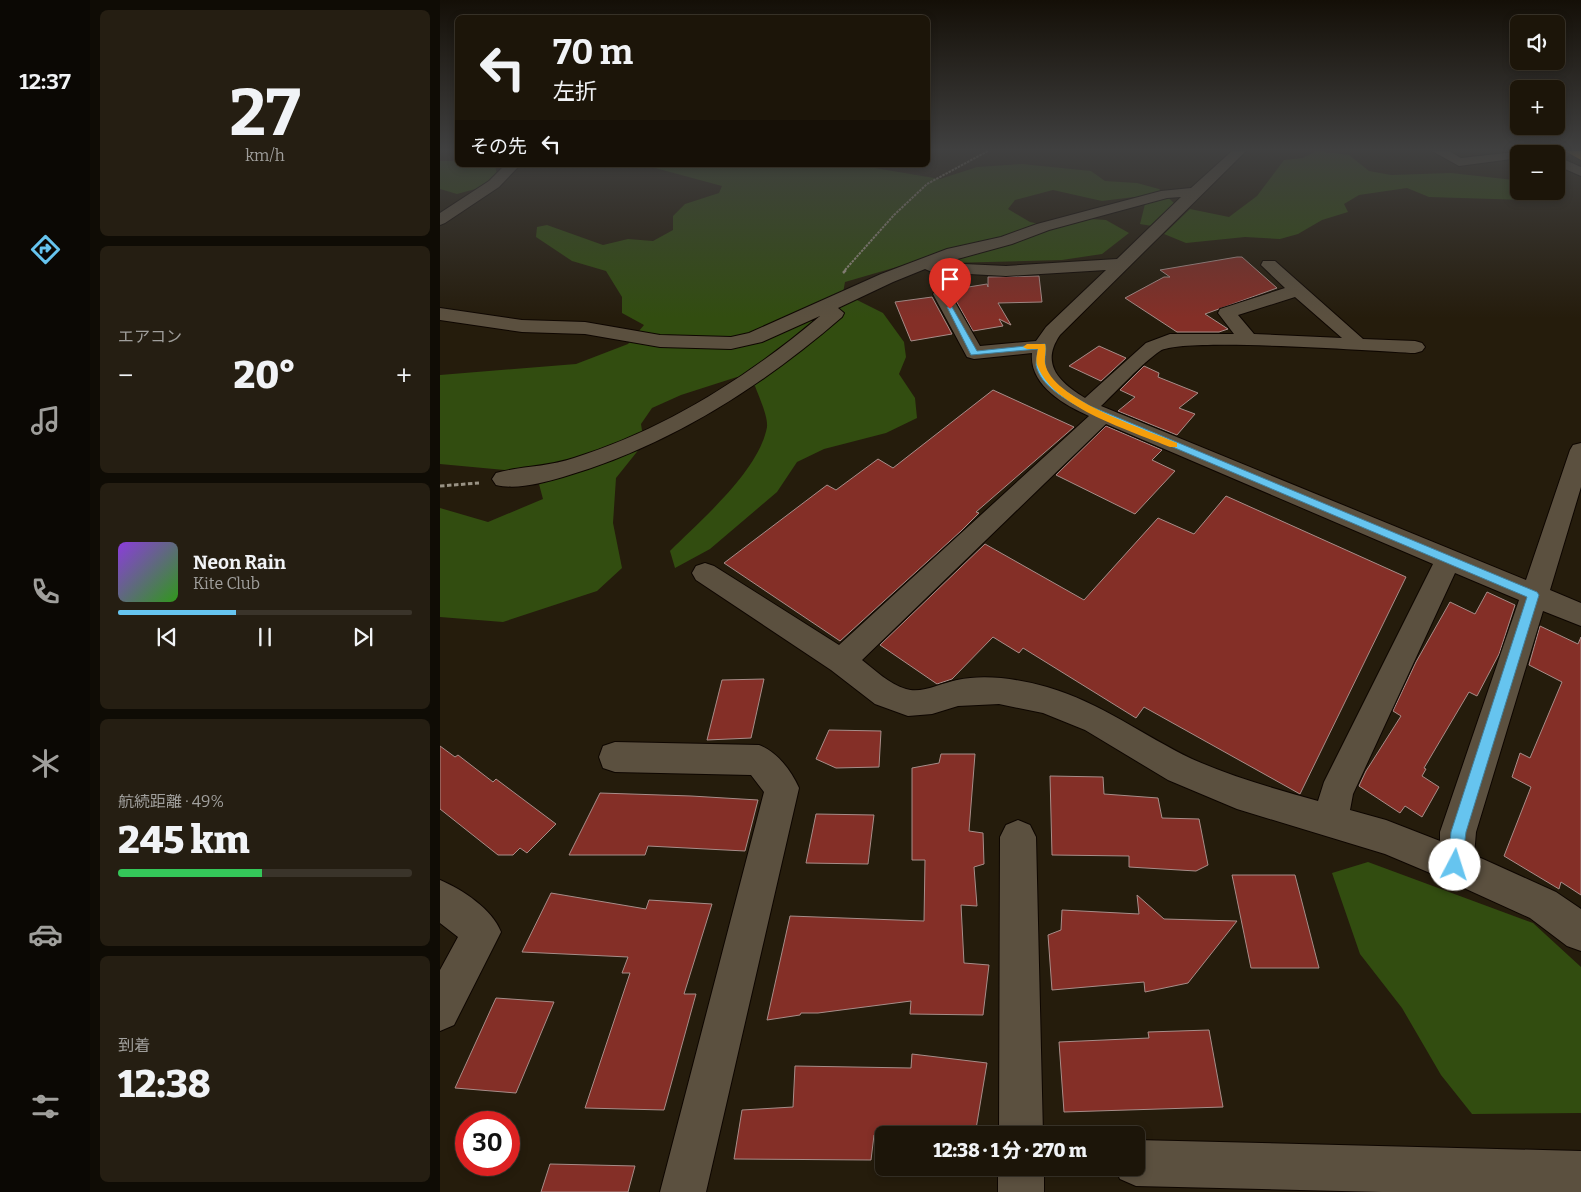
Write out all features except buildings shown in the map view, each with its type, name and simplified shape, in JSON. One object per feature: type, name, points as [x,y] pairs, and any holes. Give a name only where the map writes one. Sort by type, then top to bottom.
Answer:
[{"type":"street","points":[[440,220],[460,207]]},
{"type":"street","points":[[440,314],[522,326],[585,328],[660,341],[730,343],[755,338],[916,266],[953,253],[1006,241],[1043,227],[1121,207]]},
{"type":"street","points":[[1181,207],[1125,263],[1060,324],[1042,346],[1041,365],[1047,378],[1065,395],[1095,412],[1581,615]]},
{"type":"street","points":[[916,266],[1006,271],[1125,263]]},
{"type":"street","points":[[1269,265],[1353,338],[1356,344]]},
{"type":"street","points":[[1248,340],[1227,314],[1297,290]]},
{"type":"street","points":[[942,294],[974,353],[1042,346]]},
{"type":"street","points":[[504,479],[545,474],[588,462],[689,415],[744,383],[819,328],[853,295]]},
{"type":"street","points":[[841,661],[1095,412],[1153,347],[1170,340],[1248,340],[1415,347]]},
{"type":"street","points":[[1455,865],[1458,832],[1581,450]]},
{"type":"street","points":[[1331,820],[1336,792],[1448,560]]},
{"type":"street","points":[[705,573],[841,661],[886,695],[908,703],[932,701],[958,693],[999,691],[1046,700],[1096,720],[1180,769],[1249,798],[1386,837],[1455,865],[1543,905],[1581,932]]},
{"type":"street","points":[[615,757],[759,760],[782,788],[683,1192]]},
{"type":"street","points":[[1018,837],[1021,1126]]},
{"type":"street","points":[[440,899],[482,932],[440,1011]]},
{"type":"street","points":[[1145,1163],[1581,1174]]},
{"type":"street","points":[[1021,1176],[1021,1192]]},
{"type":"path","points":[[827,306],[829,294],[842,274],[903,207]]},
{"type":"path","points":[[440,486],[460,486],[504,479]]},
{"type":"green space","points":[[682,207],[1010,207],[1008,209],[1030,222],[1054,227],[1091,219],[1106,220],[1129,233],[1102,254],[1062,260],[907,264],[845,282],[843,293],[883,313],[904,342],[906,357],[899,374],[915,398],[917,418],[886,433],[824,449],[797,462],[777,492],[710,549],[675,568],[670,551],[712,510],[741,477],[753,461],[762,444],[767,427],[765,412],[755,386],[737,377],[681,395],[652,408],[641,424],[644,443],[616,478],[613,523],[622,568],[597,591],[503,622],[440,617],[440,508],[488,522],[543,499],[536,473],[440,464],[440,375],[576,364],[628,344],[644,325],[622,313],[622,297],[606,271],[572,261],[536,237],[537,227],[547,225],[603,245],[628,239],[653,241],[673,230],[673,216]]},
{"type":"green space","points":[[1144,207],[1171,207],[1152,226],[1140,224]]},
{"type":"green space","points":[[1243,207],[1345,207],[1348,212],[1322,220],[1298,234],[1280,239],[1245,237],[1186,243],[1164,234],[1190,209],[1229,217]]},
{"type":"green space","points":[[1368,862],[1533,923],[1581,967],[1581,1113],[1472,1114],[1441,1075],[1402,1008],[1360,954],[1332,873]]},
{"type":"slow traffic","points":[[1027,347],[1042,346],[1041,365],[1047,378],[1065,395],[1103,416],[1174,445]]},
{"type":"route","points":[[950,309],[974,353],[1042,346],[1041,365],[1047,378],[1065,395],[1086,408],[1533,595],[1458,832],[1455,865]]}]
